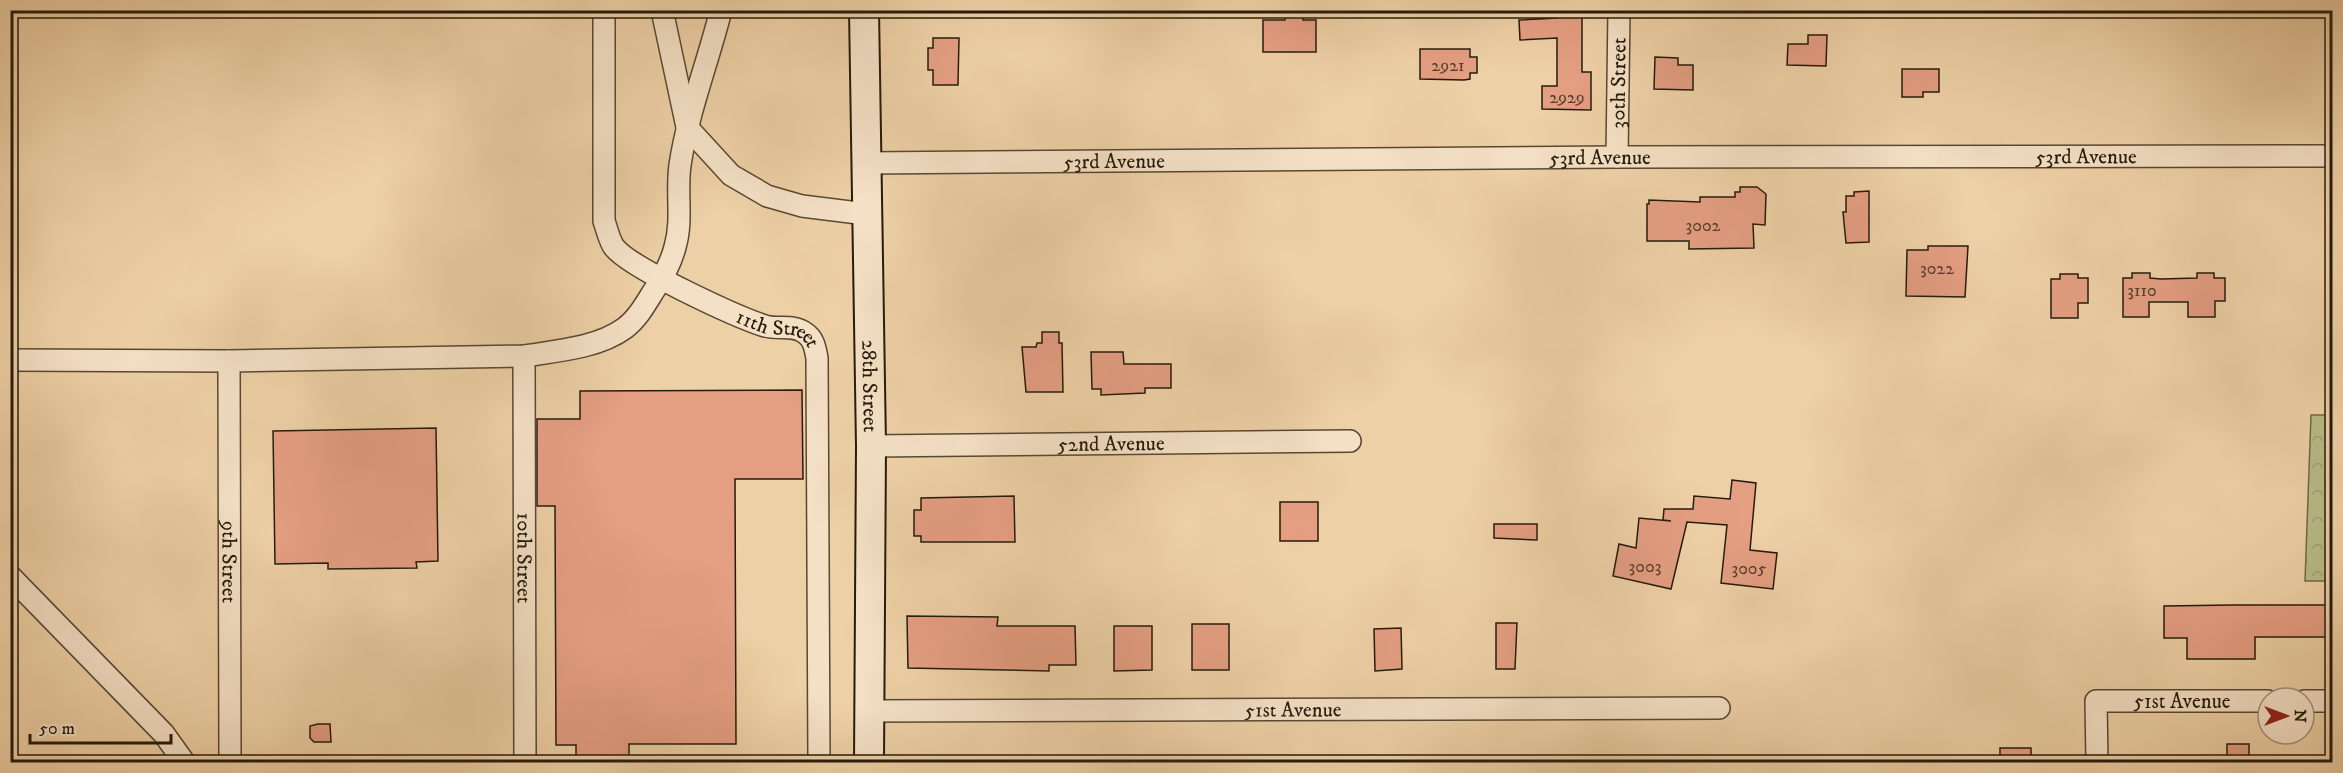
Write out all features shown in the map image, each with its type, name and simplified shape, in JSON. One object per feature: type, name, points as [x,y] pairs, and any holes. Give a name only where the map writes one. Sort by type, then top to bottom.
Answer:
[{"type":"main road","name":"28th Street","points":[[864,10],[871,446],[868,762]]},
{"type":"street","name":"11th Street","points":[[604,10],[604,221],[613,246],[630,261],[662,279],[768,327],[792,327],[805,333],[813,341],[817,358],[819,762]]},
{"type":"street","points":[[662,10],[687,127],[731,175],[767,196],[802,206],[866,214]]},
{"type":"street","points":[[10,360],[524,356],[563,350],[611,337],[627,327],[662,279],[675,247],[681,211],[680,168],[687,127],[721,10]]},
{"type":"street","name":"30th Street","points":[[1617,157],[1619,10]]},
{"type":"street","name":"53rd Avenue","points":[[866,163],[1617,157],[2332,156]]},
{"type":"street","name":"10th Street","points":[[524,356],[525,762]]},
{"type":"street","name":"9th Street","points":[[229,360],[230,762]]},
{"type":"street","name":"52nd Avenue","points":[[871,446],[1350,441]]},
{"type":"street","points":[[10,576],[164,734],[184,762]]},
{"type":"street","name":"51st Avenue","points":[[2097,762],[2096,701],[2256,701]]},
{"type":"street","points":[[2316,701],[2332,701]]},
{"type":"street","name":"51st Avenue","points":[[868,711],[1719,708]]},
{"type":"green space","points":[[2311,415],[2332,415],[2332,581],[2305,581]]},
{"type":"building","points":[[1285,10],[1303,10],[1303,20],[1316,20],[1316,52],[1263,52],[1263,20],[1285,20]]},
{"type":"building","points":[[1557,11],[1582,11],[1582,72],[1591,72],[1591,110],[1542,109],[1542,86],[1557,86],[1557,38],[1520,40],[1519,20],[1557,18]]},
{"type":"building","points":[[1808,35],[1827,35],[1826,66],[1787,65],[1788,44],[1808,44]]},
{"type":"building","points":[[933,38],[959,38],[958,85],[933,85],[933,70],[928,70],[928,48],[933,48]]},
{"type":"building","points":[[1420,49],[1470,49],[1470,57],[1477,57],[1477,73],[1470,73],[1470,79],[1464,80],[1420,79]]},
{"type":"building","points":[[1655,57],[1678,58],[1678,65],[1693,65],[1693,90],[1654,89]]},
{"type":"building","points":[[1902,69],[1939,69],[1939,92],[1923,92],[1923,97],[1902,97]]},
{"type":"building","points":[[1740,187],[1757,187],[1766,194],[1765,225],[1753,224],[1754,248],[1689,249],[1689,241],[1647,241],[1647,204],[1649,200],[1700,202],[1700,197],[1735,197],[1735,192],[1740,192]]},
{"type":"building","points":[[1869,191],[1869,242],[1846,243],[1843,212],[1846,212],[1846,196],[1854,196],[1854,192]]},
{"type":"building","points":[[1928,246],[1968,246],[1965,297],[1906,296],[1907,250],[1928,250]]},
{"type":"building","points":[[2132,273],[2150,273],[2150,278],[2161,279],[2197,278],[2197,273],[2214,273],[2214,278],[2225,278],[2225,301],[2215,301],[2215,317],[2188,317],[2188,302],[2149,302],[2149,317],[2123,317],[2123,278],[2132,278]]},
{"type":"building","points":[[2060,274],[2078,274],[2078,278],[2088,278],[2088,303],[2078,303],[2078,318],[2051,318],[2051,279],[2060,279]]},
{"type":"building","points":[[1042,332],[1059,332],[1059,343],[1062,343],[1063,392],[1026,392],[1022,347],[1036,347],[1037,343],[1042,343]]},
{"type":"building","points":[[1091,352],[1123,352],[1124,364],[1171,364],[1171,388],[1145,388],[1145,393],[1101,395],[1101,389],[1092,389]]},
{"type":"building","points":[[802,390],[803,479],[735,479],[736,744],[629,744],[629,762],[576,762],[576,745],[556,745],[555,506],[537,506],[537,419],[580,419],[580,391]]},
{"type":"building","points":[[436,428],[438,561],[416,562],[417,568],[328,569],[328,563],[275,564],[273,431]]},
{"type":"building","points":[[1732,480],[1756,483],[1750,550],[1777,553],[1773,589],[1721,583],[1727,525],[1687,522],[1671,589],[1613,576],[1619,544],[1636,548],[1639,518],[1671,521],[1663,520],[1664,509],[1693,509],[1694,496],[1730,499]]},
{"type":"building","points":[[1014,496],[1015,542],[921,542],[921,536],[914,536],[914,510],[921,510],[921,498]]},
{"type":"building","points":[[1280,502],[1318,502],[1318,541],[1280,541]]},
{"type":"building","points":[[1494,524],[1537,524],[1537,540],[1494,538]]},
{"type":"building","points":[[2332,605],[2332,637],[2255,637],[2255,659],[2187,659],[2187,638],[2164,638],[2164,606]]},
{"type":"building","points":[[907,616],[998,617],[997,626],[1075,626],[1076,665],[1049,665],[1049,671],[908,668]]},
{"type":"building","points":[[1496,623],[1517,623],[1515,669],[1496,669]]},
{"type":"building","points":[[1192,624],[1229,624],[1229,670],[1192,670]]},
{"type":"building","points":[[1114,626],[1152,626],[1152,670],[1114,671]]},
{"type":"building","points":[[1401,628],[1402,669],[1375,671],[1374,629]]},
{"type":"building","points":[[330,724],[331,742],[314,742],[310,738],[310,726]]},
{"type":"building","points":[[2227,744],[2249,744],[2249,762],[2227,762]]},
{"type":"building","points":[[2000,748],[2031,748],[2031,762],[2000,762]]}]
